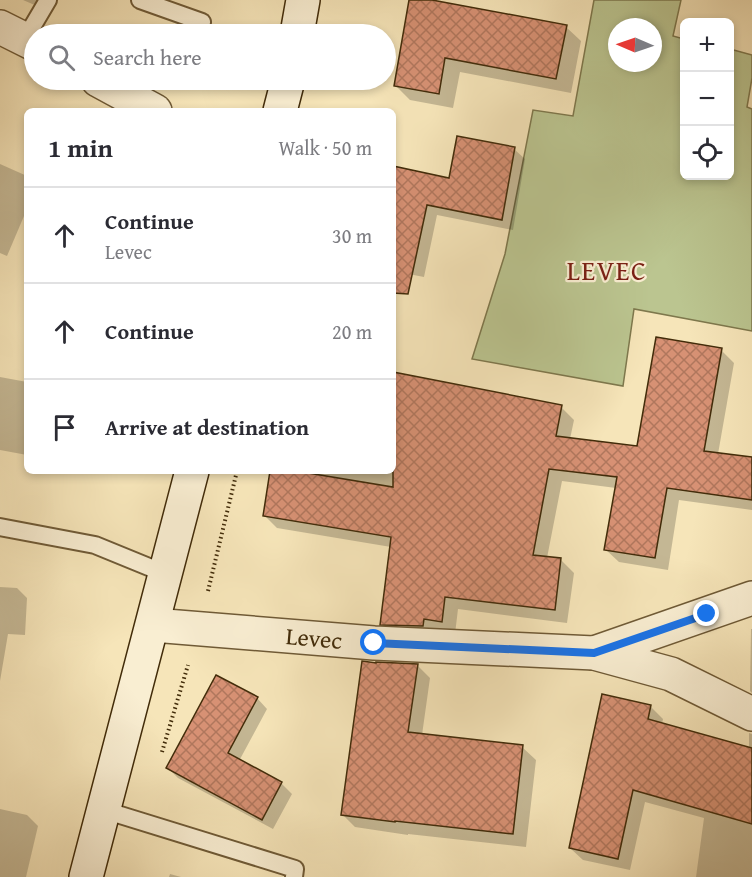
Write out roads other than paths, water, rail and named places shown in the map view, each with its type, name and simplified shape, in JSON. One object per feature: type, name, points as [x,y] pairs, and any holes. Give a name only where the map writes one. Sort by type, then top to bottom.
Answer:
[{"type":"street","points":[[299,24],[303,0]]},
{"type":"street","points":[[117,90],[150,108]]},
{"type":"street","points":[[281,108],[285,90]]},
{"type":"street","points":[[86,877],[191,474]]},
{"type":"street","points":[[594,653],[752,598]]},
{"type":"street","name":"Levec","points":[[153,625],[374,643],[594,653],[671,674],[752,714]]},
{"type":"lane","points":[[29,24],[48,0]]},
{"type":"lane","points":[[140,0],[202,22]]},
{"type":"lane","points":[[0,527],[95,545],[166,574]]},
{"type":"lane","points":[[104,810],[295,869],[294,877]]},
{"type":"district","name":"LEVEC","points":[[607,270]]}]
